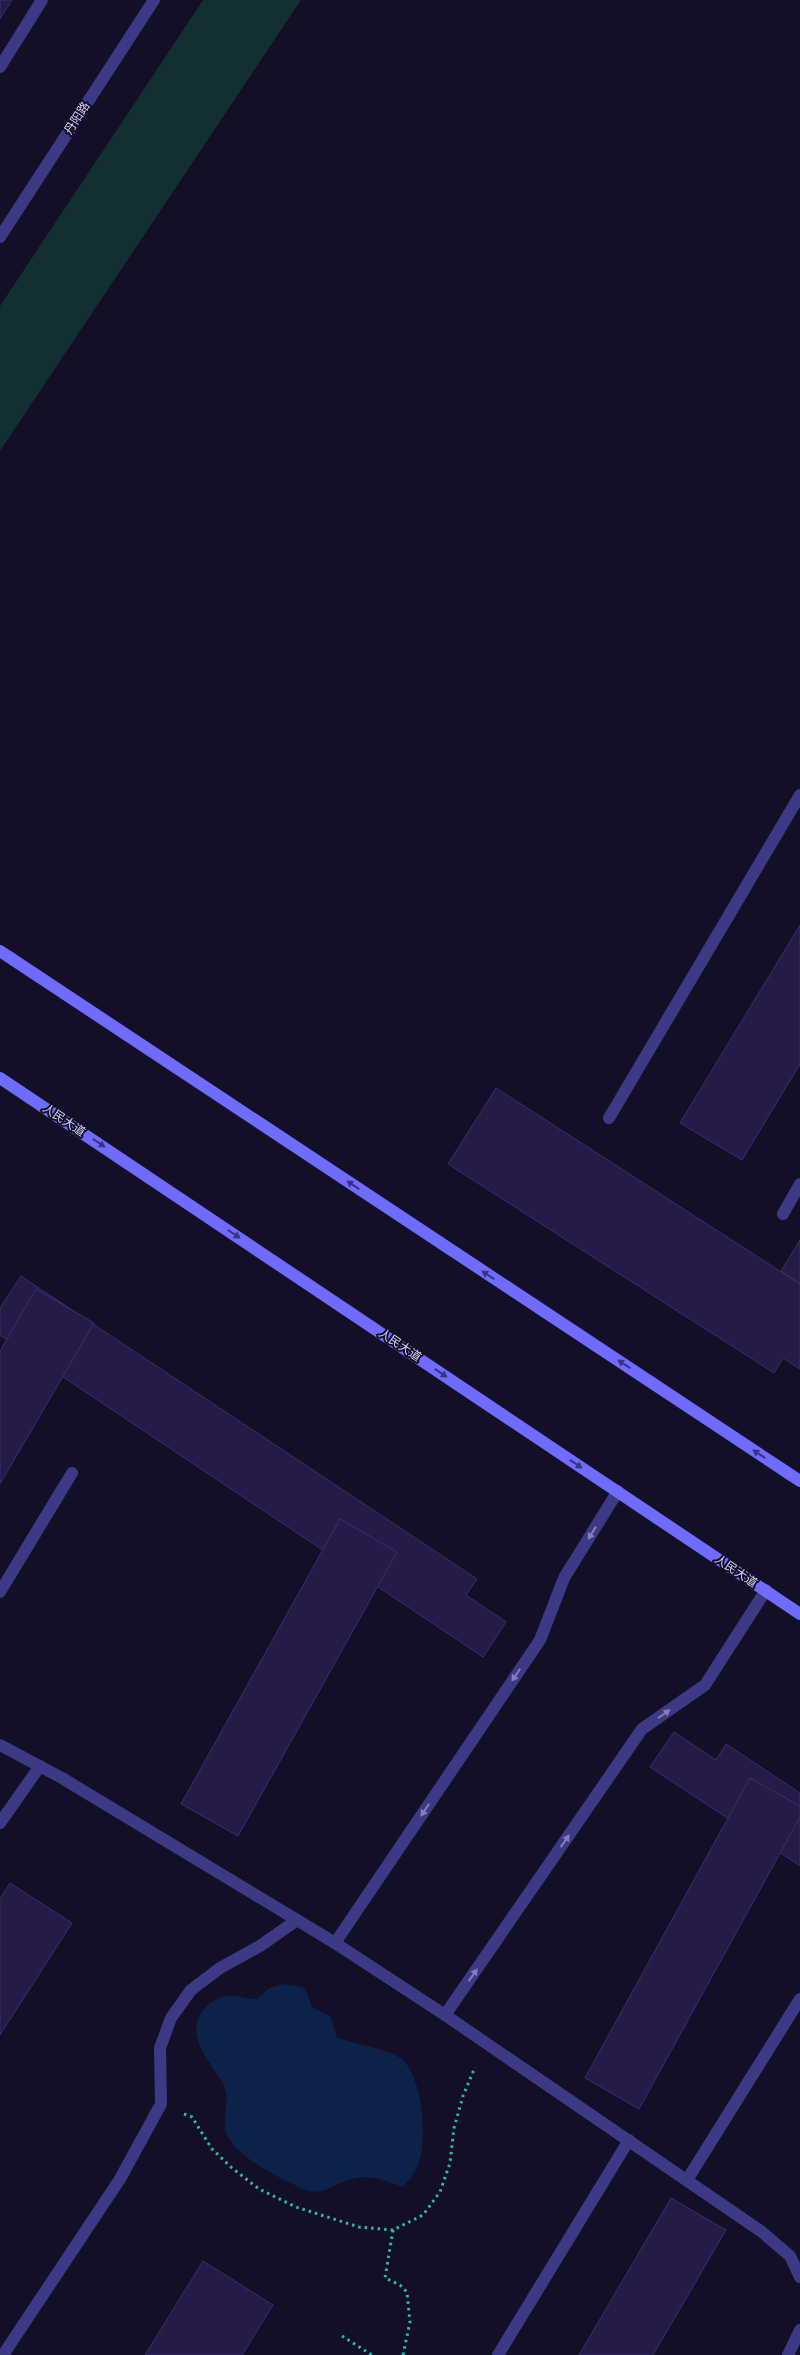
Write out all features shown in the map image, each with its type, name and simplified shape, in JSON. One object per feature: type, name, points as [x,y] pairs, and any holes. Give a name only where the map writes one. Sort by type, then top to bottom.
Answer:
[{"type":"main road","points":[[0,950],[800,1481]]},
{"type":"main road","name":"人民大道","points":[[0,1078],[800,1614]]},
{"type":"street","points":[[0,67],[42,0]]},
{"type":"street","name":"丹阳路","points":[[0,237],[154,0]]},
{"type":"street","points":[[609,1118],[800,795]]},
{"type":"street","points":[[783,1214],[800,1184]]},
{"type":"street","points":[[0,1592],[72,1473]]},
{"type":"street","points":[[335,1943],[540,1640],[564,1578],[618,1491]]},
{"type":"street","points":[[446,2015],[642,1729],[705,1685],[766,1590]]},
{"type":"street","points":[[0,1745],[40,1766],[335,1943],[446,2015],[762,2232],[790,2256],[800,2277]]},
{"type":"street","points":[[0,1823],[40,1766]]},
{"type":"street","points":[[3,2355],[120,2179],[161,2104],[160,2048],[171,2018],[191,1990],[220,1968],[260,1946],[297,1920]]},
{"type":"street","points":[[687,2180],[800,1999]]},
{"type":"street","points":[[498,2355],[629,2140]]},
{"type":"street","points":[[788,2355],[800,2330]]},
{"type":"path","points":[[161,2104],[192,2117],[212,2149],[232,2168],[259,2189],[296,2207],[359,2227],[393,2230],[423,2215],[440,2192],[450,2163],[454,2128],[463,2096],[485,2042]]},
{"type":"path","points":[[393,2230],[385,2278],[400,2286],[406,2292],[410,2322],[403,2355]]},
{"type":"path","points":[[342,2336],[372,2355]]},
{"type":"green space","points":[[203,0],[301,0],[0,451],[0,306]]},
{"type":"water","points":[[283,1984],[303,1987],[312,2007],[330,2016],[337,2037],[392,2053],[407,2065],[418,2091],[423,2124],[423,2140],[418,2165],[403,2187],[380,2179],[362,2177],[348,2180],[322,2191],[307,2191],[255,2163],[244,2155],[228,2137],[225,2127],[226,2091],[197,2039],[198,2018],[207,2006],[218,1998],[232,1996],[258,1999],[269,1988]]},
{"type":"building","points":[[0,0],[12,0],[0,19]]},
{"type":"building","points":[[800,925],[800,1064],[742,1160],[680,1123]]},
{"type":"building","points":[[496,1088],[800,1284],[800,1369],[783,1358],[774,1373],[448,1164]]},
{"type":"building","points":[[800,1240],[800,1283],[781,1271]]},
{"type":"building","points":[[21,1276],[477,1579],[466,1595],[506,1622],[483,1657],[0,1335],[0,1308]]},
{"type":"building","points":[[36,1289],[94,1323],[0,1484],[0,1351]]},
{"type":"building","points":[[340,1519],[397,1552],[238,1836],[181,1804]]},
{"type":"building","points":[[674,1732],[716,1760],[726,1744],[800,1793],[800,1866],[650,1767]]},
{"type":"building","points":[[750,1778],[800,1806],[800,1817],[639,2109],[585,2078]]},
{"type":"building","points":[[10,1883],[72,1923],[0,2035],[0,1899]]},
{"type":"building","points":[[671,2198],[726,2230],[653,2355],[579,2355]]},
{"type":"building","points":[[203,2261],[273,2305],[242,2355],[145,2355]]}]
